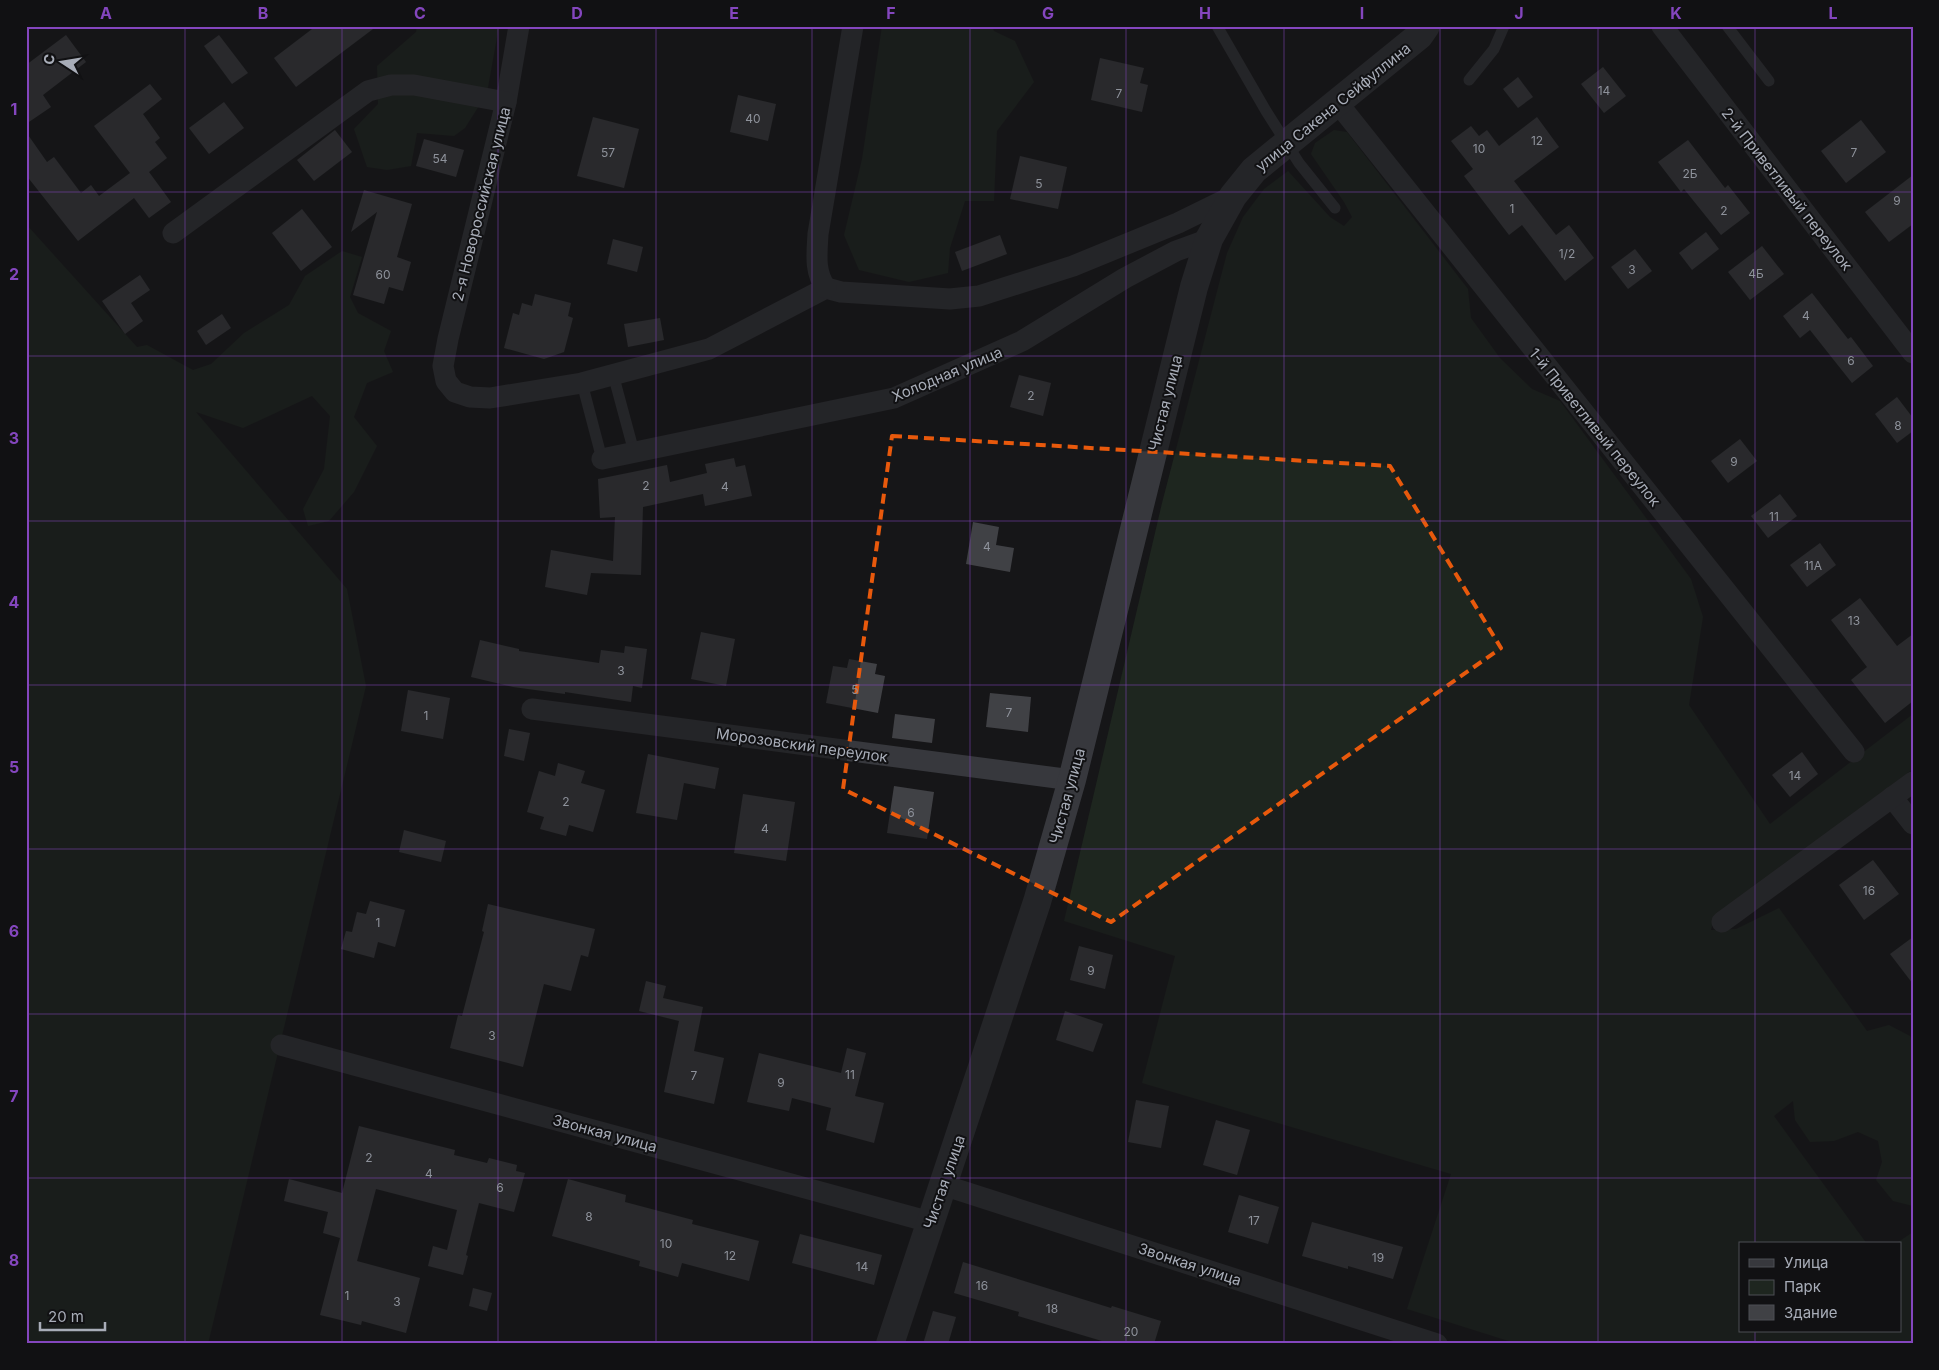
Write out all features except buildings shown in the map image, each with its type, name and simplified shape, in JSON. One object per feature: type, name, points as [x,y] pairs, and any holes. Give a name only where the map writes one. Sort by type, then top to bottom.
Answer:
[{"type":"street","name":"2-я Новороссийская улица","points":[[519,26],[506,102],[443,366],[446,381],[455,392],[470,397],[490,398],[582,383]]},
{"type":"street","points":[[853,26],[818,234],[816,263],[820,279],[826,288],[840,292],[950,298],[979,296],[1073,266],[1178,224],[1233,196]]},
{"type":"street","name":"улица Сакена Сейфуллина","points":[[1209,239],[1233,196],[1254,170],[1419,36],[1426,26]]},
{"type":"street","name":"2-й Приветливый переулок","points":[[1662,26],[1913,353]]},
{"type":"street","points":[[173,234],[368,91],[391,85],[414,85],[506,102]]},
{"type":"street","name":"1-й Приветливый переулок","points":[[1337,102],[1854,752]]},
{"type":"street","name":"Холодная улица","points":[[602,459],[894,398],[1022,341],[1125,278],[1176,251],[1209,239]]},
{"type":"street","name":"Чистая улица","points":[[890,1344],[1037,902],[1072,780],[1192,296],[1209,239]]},
{"type":"street","points":[[582,383],[710,349],[826,288]]},
{"type":"street","name":"Морозовский переулок","points":[[532,709],[1072,780]]},
{"type":"street","points":[[1722,922],[1913,782]]},
{"type":"street","points":[[1892,797],[1913,824]]},
{"type":"street","name":"Звонкая улица","points":[[281,1045],[930,1222]]},
{"type":"street","name":"Звонкая улица","points":[[943,1185],[1438,1344]]},
{"type":"lane","points":[[1217,26],[1266,112],[1299,163],[1336,208]]},
{"type":"lane","points":[[1469,80],[1494,49],[1504,26]]},
{"type":"lane","points":[[1727,26],[1769,81]]},
{"type":"lane","points":[[613,374],[634,452]]},
{"type":"lane","points":[[582,383],[602,459]]},
{"type":"highlighted area","points":[[892,436],[1390,466],[1501,648],[1111,922],[843,789]]},
{"type":"green space","points":[[417,26],[499,26],[487,93],[465,128],[454,136],[417,133],[411,166],[387,170],[367,167],[354,129],[378,104],[377,66],[416,32]]},
{"type":"green space","points":[[882,26],[992,26],[994,31],[1015,41],[1034,82],[997,131],[994,201],[965,201],[950,248],[948,273],[909,282],[859,270],[844,235],[862,159]]},
{"type":"green space","points":[[1334,130],[1347,132],[1468,289],[1471,318],[1500,358],[1532,389],[1560,401],[1691,579],[1703,617],[1689,705],[1770,824],[1913,714],[1913,769],[1714,919],[1711,930],[1736,929],[1779,908],[1867,1031],[1889,1025],[1910,1036],[1913,1040],[1913,1206],[1893,1201],[1876,1180],[1882,1162],[1878,1141],[1858,1132],[1834,1141],[1810,1142],[1795,1120],[1793,1101],[1774,1116],[1866,1242],[1739,1242],[1739,1332],[1902,1332],[1902,1242],[1898,1242],[1913,1232],[1913,1344],[1518,1344],[1407,1309],[1451,1174],[1142,1083],[1175,956],[1064,921],[1162,503],[1227,253],[1243,217],[1264,189],[1288,171],[1330,217],[1344,226],[1352,217],[1311,154],[1315,143]]},
{"type":"green space","points":[[26,224],[137,347],[147,345],[193,370],[211,364],[244,333],[289,305],[305,276],[342,251],[362,257],[350,297],[358,313],[391,331],[384,351],[393,372],[367,383],[354,417],[377,446],[354,492],[329,521],[308,526],[303,509],[324,469],[330,416],[312,396],[243,428],[196,412],[347,589],[366,686],[208,1344],[26,1344]]}]
